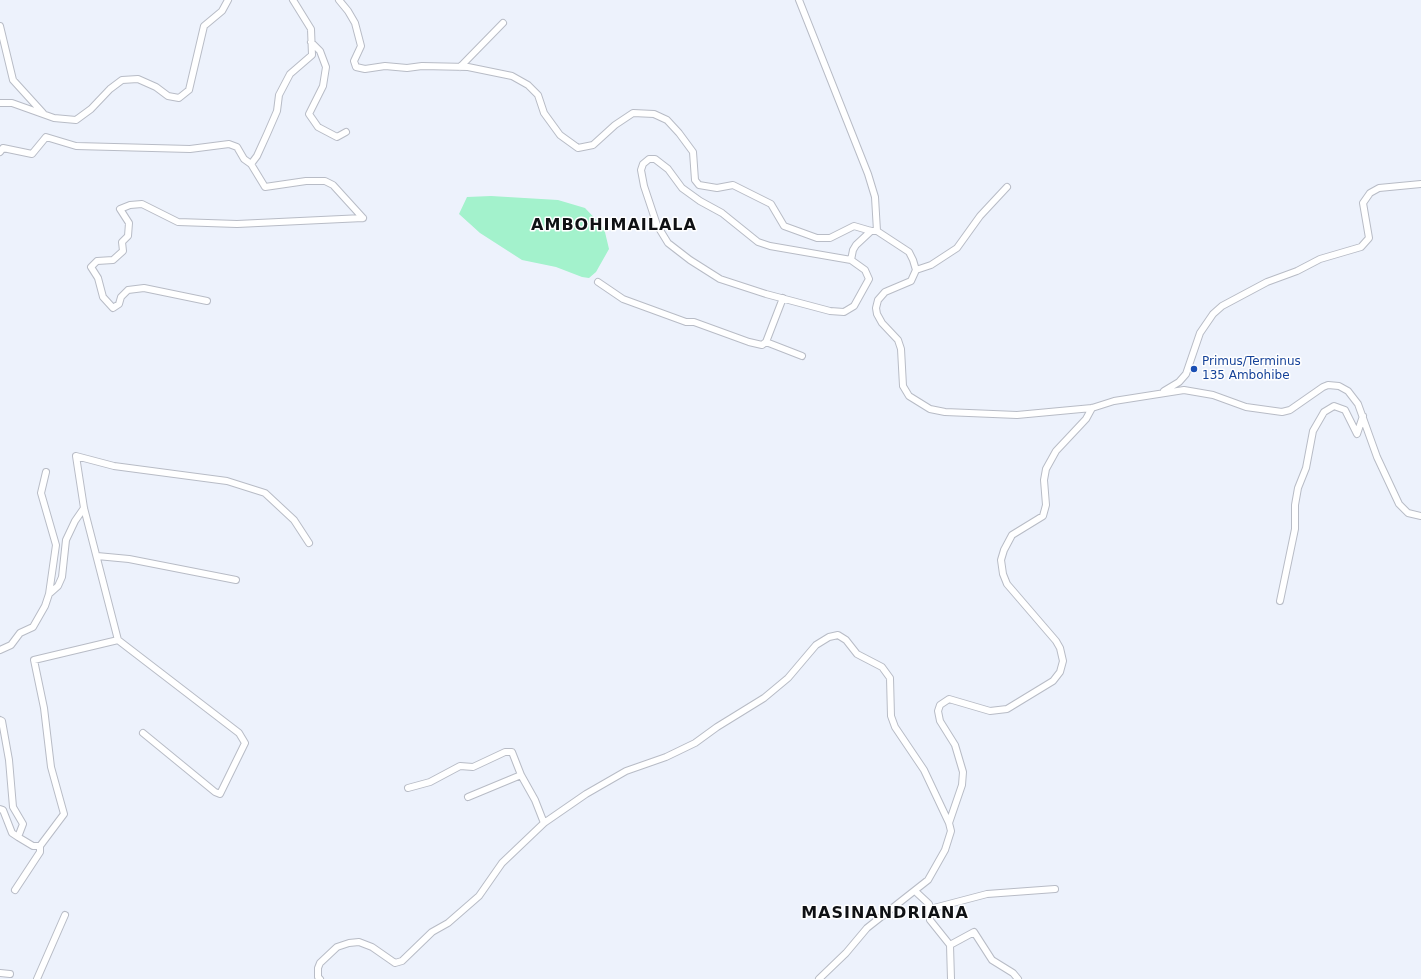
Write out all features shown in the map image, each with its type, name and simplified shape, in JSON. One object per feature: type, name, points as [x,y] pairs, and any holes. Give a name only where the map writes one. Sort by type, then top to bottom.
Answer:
[{"type":"street","points":[[0,103],[12,103],[54,118],[76,120],[91,109],[110,89],[122,80],[138,79],[156,87],[168,96],[179,98],[189,90],[204,26],[222,11],[228,0]]},
{"type":"street","points":[[251,164],[257,156],[277,111],[279,95],[290,74],[312,55],[310,29],[293,0]]},
{"type":"street","points":[[339,0],[348,11],[354,23],[361,46],[354,61],[356,67],[365,69],[385,66],[407,68],[422,66],[460,67],[512,76],[528,85],[538,95],[544,113],[560,135],[578,148],[593,145],[615,125],[633,112],[654,114],[667,120],[679,132],[692,152],[695,180],[699,185],[717,188],[733,185],[771,204],[784,226],[817,238],[830,238],[854,226],[874,231],[909,252],[914,260],[916,270],[911,280],[885,292],[878,300],[876,308],[882,323],[898,340],[901,349],[903,386],[909,396],[930,409],[945,412],[1017,415],[1092,408],[1114,401],[1184,390],[1202,392],[1246,408],[1282,412],[1290,410],[1324,387],[1334,385],[1348,391],[1354,397],[1364,416],[1377,457],[1399,504],[1408,513],[1421,516]]},
{"type":"street","points":[[800,1],[868,174],[875,198],[874,231]]},
{"type":"street","points":[[460,67],[503,23]]},
{"type":"street","points":[[0,26],[13,80],[44,114]]},
{"type":"street","points":[[311,42],[320,51],[326,67],[323,86],[308,114],[318,127],[337,137],[346,132]]},
{"type":"street","points":[[0,152],[3,148],[32,154],[46,137],[76,146],[190,148],[229,144],[237,147],[244,159],[251,164],[265,187],[306,181],[326,181],[333,186],[363,218],[237,224],[178,222],[142,204],[130,205],[120,209],[129,223],[128,236],[122,242],[123,251],[113,260],[97,261],[91,267],[98,278],[103,297],[113,308],[119,304],[121,297],[128,290],[144,288],[207,301]]},
{"type":"street","points":[[649,159],[654,159],[668,169],[682,188],[722,214],[758,242],[770,246],[852,260],[866,270],[869,279],[854,306],[844,312],[830,311],[720,279],[690,260],[668,243],[657,225],[644,186],[641,170],[643,164],[649,159]]},
{"type":"street","points":[[1161,393],[1180,382],[1186,374],[1200,333],[1213,314],[1222,306],[1267,282],[1297,271],[1320,258],[1361,247],[1369,238],[1363,203],[1370,193],[1379,188],[1421,184]]},
{"type":"street","points":[[916,270],[931,265],[957,248],[980,216],[1006,187]]},
{"type":"street","points":[[852,260],[853,250],[856,245],[874,231]]},
{"type":"street","points":[[598,282],[623,299],[686,322],[694,322],[762,346],[766,342],[783,298]]},
{"type":"street","points":[[766,342],[802,356]]},
{"type":"street","points":[[1280,601],[1295,529],[1295,506],[1298,488],[1306,468],[1313,431],[1324,412],[1334,406],[1345,410],[1357,434],[1364,416]]},
{"type":"street","points":[[949,823],[962,785],[963,772],[955,745],[940,721],[938,711],[940,705],[949,699],[990,710],[1007,709],[1052,681],[1062,667],[1062,654],[1056,641],[1007,584],[1003,574],[1001,560],[1004,550],[1012,535],[1043,516],[1046,505],[1044,480],[1046,469],[1056,451],[1086,419],[1092,408]]},
{"type":"street","points":[[143,733],[215,792],[220,794],[245,743],[239,733],[118,640],[84,508],[76,456],[114,466],[227,481],[265,493],[294,520],[309,543]]},
{"type":"street","points":[[0,650],[11,644],[20,633],[33,627],[45,606],[49,594],[56,545],[41,493],[46,472]]},
{"type":"street","points":[[49,594],[58,586],[62,577],[66,540],[84,508]]},
{"type":"street","points":[[97,556],[129,559],[236,580]]},
{"type":"street","points":[[320,979],[318,977],[320,962],[337,947],[349,943],[359,942],[372,948],[395,963],[402,961],[432,932],[448,923],[479,896],[502,863],[544,823],[586,794],[626,771],[666,757],[694,743],[716,727],[764,698],[788,678],[816,645],[829,637],[838,635],[846,640],[857,654],[882,667],[890,678],[891,716],[895,727],[924,770],[949,823],[951,831],[937,866],[928,880],[867,928],[846,953],[819,979]]},
{"type":"street","points":[[15,890],[40,852],[40,846],[64,814],[52,767],[44,708],[34,660],[118,640]]},
{"type":"street","points":[[0,720],[2,721],[9,760],[13,807],[23,824],[18,837]]},
{"type":"street","points":[[408,788],[430,782],[460,766],[474,767],[505,752],[512,752],[521,775],[535,800],[544,823]]},
{"type":"street","points":[[468,797],[521,775]]},
{"type":"street","points":[[0,809],[3,810],[12,833],[30,845],[40,846]]},
{"type":"street","points":[[930,909],[987,894],[1055,889]]},
{"type":"street","points":[[915,891],[928,904],[930,909],[928,914],[930,920],[950,945],[951,979]]},
{"type":"street","points":[[37,979],[65,915]]},
{"type":"street","points":[[950,945],[974,932],[992,960],[1013,973],[1018,979]]},
{"type":"street","points":[[0,973],[10,974]]},
{"type":"green space","points":[[491,196],[558,200],[585,208],[604,228],[609,249],[596,272],[589,278],[582,277],[556,267],[522,260],[480,233],[459,214],[467,197]]},
{"type":"place","name":"Primus/Terminus 135 Ambohibe","points":[[1194,369]]},
{"type":"district","name":"AMBOHIMAILALA","points":[[614,226]]},
{"type":"district","name":"MASINANDRIANA","points":[[885,914]]}]
